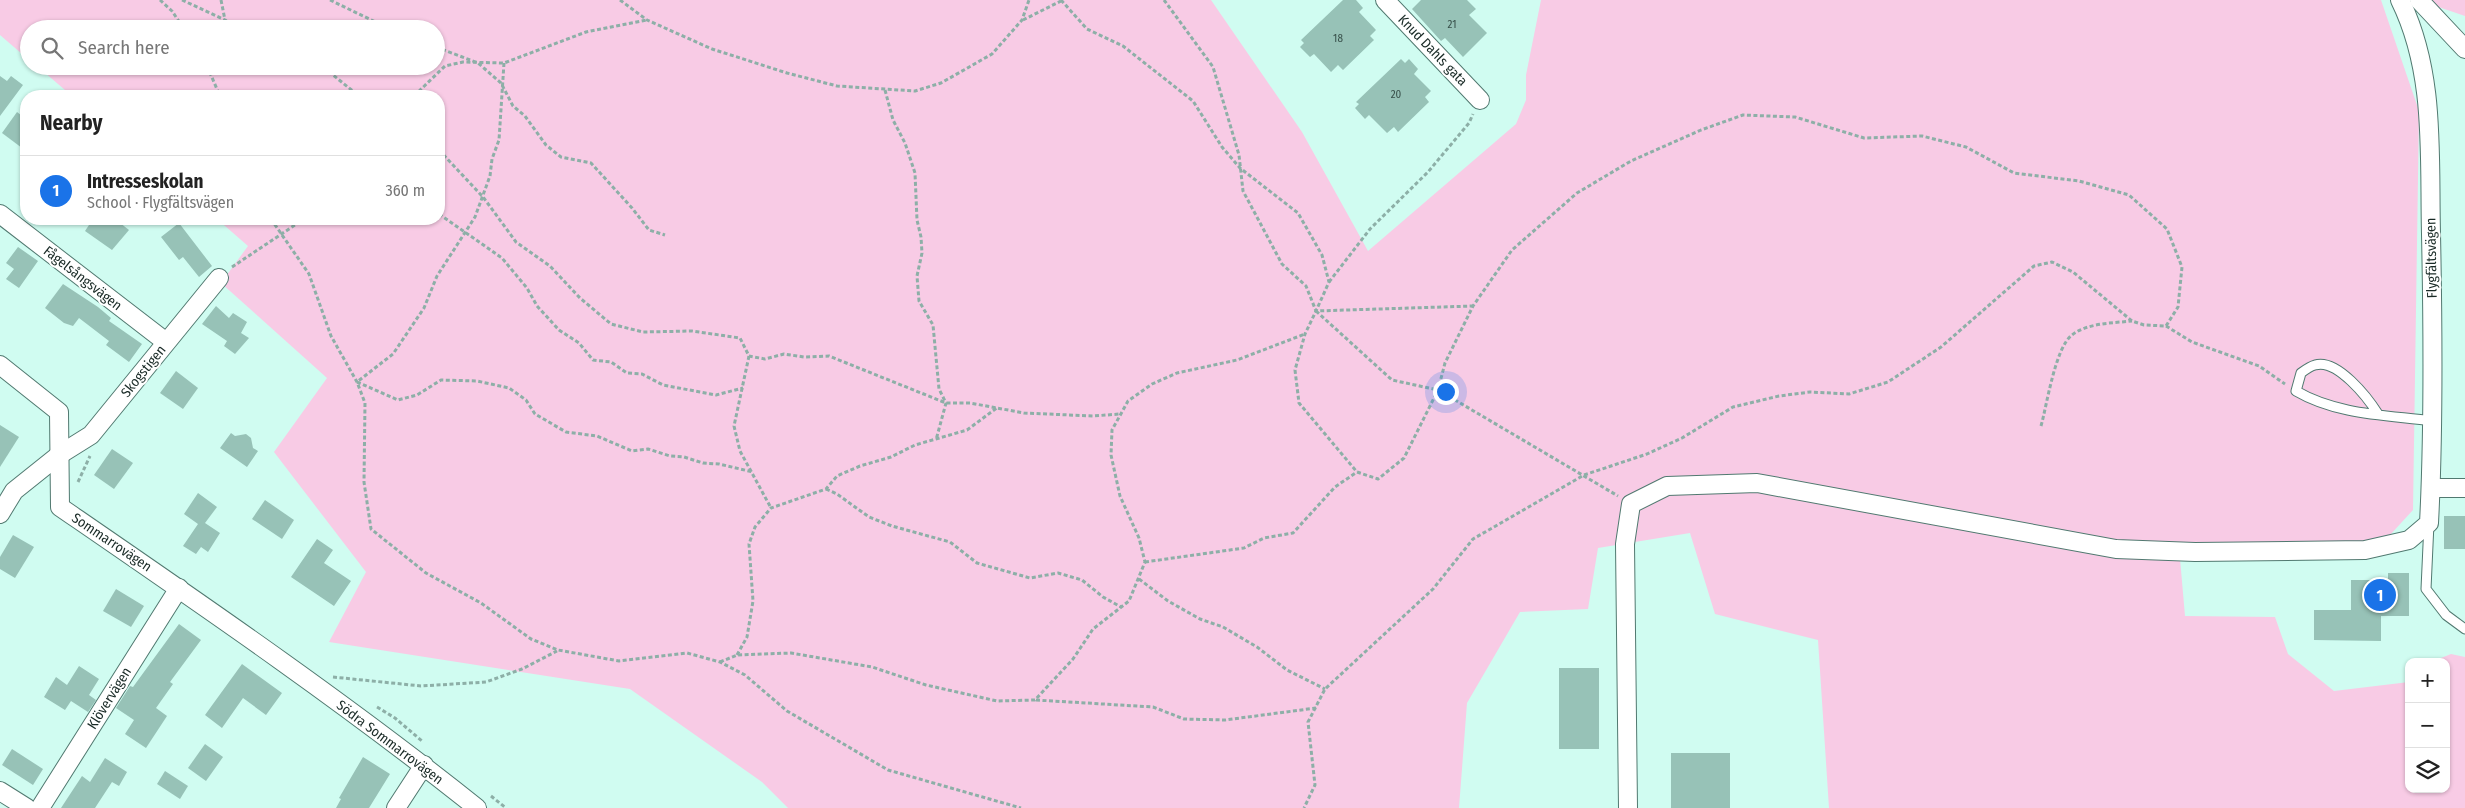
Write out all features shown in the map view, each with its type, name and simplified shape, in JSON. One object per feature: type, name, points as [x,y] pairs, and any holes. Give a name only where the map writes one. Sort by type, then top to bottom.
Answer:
[{"type":"street","name":"Flygfältsvägen","points":[[2400,0],[2411,22],[2423,67],[2429,115],[2432,421],[2429,523]]},
{"type":"street","points":[[2419,0],[2465,49]]},
{"type":"street","name":"Knud Dahls gata","points":[[1391,2],[1480,100]]},
{"type":"street","name":"Fågelsångsvägen","points":[[0,214],[166,342]]},
{"type":"street","name":"Skogstigen","points":[[0,514],[14,491],[59,455],[91,435],[219,278]]},
{"type":"street","name":"Sommarrovägen","points":[[0,365],[59,412],[60,506],[303,676]]},
{"type":"street","points":[[1628,808],[1624,544],[1631,504],[1667,486],[1756,483],[2116,548],[2195,552],[2365,550],[2409,540],[2429,523]]},
{"type":"street","points":[[2431,488],[2465,488]]},
{"type":"street","name":"Klövervägen","points":[[40,808],[179,588]]},
{"type":"street","name":"Södra Sommarrovägen","points":[[303,676],[477,808]]},
{"type":"street","points":[[396,808],[424,766]]},
{"type":"street","points":[[0,791],[27,808]]},
{"type":"lane","points":[[2378,414],[2368,397],[2331,366],[2316,364],[2301,373],[2296,391],[2312,401],[2346,411],[2432,421]]},
{"type":"lane","points":[[2429,523],[2426,589],[2446,615],[2465,629]]},
{"type":"path","points":[[160,0],[172,11],[178,20]]},
{"type":"path","points":[[182,0],[225,20]]},
{"type":"path","points":[[221,0],[225,20]]},
{"type":"path","points":[[330,0],[371,20]]},
{"type":"path","points":[[620,0],[648,20],[712,49],[787,74],[837,86],[915,91],[941,83],[992,54],[1022,20],[1029,0]]},
{"type":"path","points":[[1164,0],[1213,66],[1239,155],[1242,191],[1282,264],[1306,286],[1316,311],[1392,380],[1438,390],[1631,504]]},
{"type":"path","points":[[1022,20],[1061,1],[1087,30],[1123,46],[1194,101],[1222,147],[1240,168],[1298,212],[1322,254],[1329,282]]},
{"type":"path","points":[[445,66],[463,62],[504,63],[586,32],[648,20]]},
{"type":"path","points":[[445,50],[478,63],[501,83],[513,106],[525,116],[546,145],[561,157],[591,163],[632,208],[648,230],[665,234]]},
{"type":"path","points":[[357,382],[393,354],[424,308],[437,276],[465,232],[483,197],[490,176],[492,159],[499,140],[501,83],[504,63]]},
{"type":"path","points":[[211,75],[217,90]]},
{"type":"path","points":[[333,75],[352,90]]},
{"type":"path","points":[[420,90],[436,75]]},
{"type":"path","points":[[885,90],[893,120],[905,143],[915,173],[917,220],[922,254],[917,276],[919,301],[933,325],[939,390],[946,403],[936,440]]},
{"type":"path","points":[[1480,100],[1469,123],[1428,172],[1370,228],[1329,282],[1305,334],[1295,370],[1299,403],[1357,472],[1378,479],[1404,458],[1438,390],[1445,363],[1472,306],[1512,250],[1577,193],[1631,161],[1701,130],[1743,115],[1795,117],[1864,138],[1922,136],[1966,146],[2014,173],[2079,181],[2129,195],[2167,229],[2182,267],[2178,307],[2166,326]]},
{"type":"path","points":[[445,156],[483,197],[516,242],[550,266],[580,298],[611,324],[643,332],[692,331],[740,338],[749,356],[734,426],[740,451],[771,508]]},
{"type":"path","points":[[445,218],[502,258],[527,288],[537,306],[558,330],[578,343],[593,360],[612,362],[627,373],[642,374],[663,385],[716,395],[743,388]]},
{"type":"path","points":[[275,225],[309,274],[331,336],[357,382],[365,403],[364,482],[372,529],[426,573],[481,603],[530,639],[558,650],[619,661],[688,653],[720,662],[745,675],[787,711],[888,770],[1021,808]]},
{"type":"path","points":[[219,278],[296,225]]},
{"type":"path","points":[[1304,808],[1315,785],[1308,722],[1325,689],[1433,589],[1473,539],[1584,475],[1647,454],[1682,438],[1733,407],[1779,396],[1810,392],[1849,394],[1888,382],[1941,347],[2034,266],[2052,262],[2073,272],[2132,321],[2144,325],[2166,326],[2192,342],[2259,366],[2296,391]]},
{"type":"path","points":[[1316,311],[1472,306]]},
{"type":"path","points":[[2041,426],[2060,352],[2071,335],[2094,325],[2132,321]]},
{"type":"path","points":[[1035,700],[1073,659],[1093,628],[1129,601],[1145,562],[1139,538],[1120,496],[1111,455],[1112,430],[1128,401],[1152,384],[1177,373],[1237,360],[1305,334]]},
{"type":"path","points":[[749,356],[765,359],[784,354],[804,357],[829,356],[946,403],[970,403],[1024,413],[1093,416],[1121,414]]},
{"type":"path","points":[[357,382],[398,400],[417,395],[441,380],[477,381],[509,388],[526,400],[535,414],[566,432],[597,436],[632,452],[648,449],[670,456],[684,457],[703,463],[719,464],[753,472]]},
{"type":"path","points":[[737,655],[746,637],[753,601],[749,544],[755,526],[771,508],[826,489],[837,476],[860,466],[891,458],[915,445],[967,430],[998,407]]},
{"type":"path","points":[[77,486],[92,451],[91,435]]},
{"type":"path","points":[[1145,562],[1244,548],[1264,538],[1292,532],[1335,486],[1357,472]]},
{"type":"path","points":[[826,489],[837,494],[869,517],[892,526],[950,542],[977,563],[1030,578],[1058,573],[1082,580],[1103,597],[1121,607]]},
{"type":"path","points":[[1139,579],[1168,601],[1200,619],[1223,627],[1257,647],[1287,670],[1325,689]]},
{"type":"path","points":[[335,682],[327,677],[358,678],[421,686],[486,682],[522,670],[558,650]]},
{"type":"path","points":[[720,662],[737,655],[792,653],[872,667],[926,685],[997,701],[1035,700],[1152,707],[1184,719],[1224,720],[1316,708]]},
{"type":"path","points":[[369,702],[395,718],[428,746]]},
{"type":"path","points":[[485,791],[506,808]]},
{"type":"shaded area","points":[[0,0],[1211,0],[1302,132],[1368,251],[1516,124],[1526,100],[1526,75],[1541,0],[2381,0],[2419,111],[2413,510],[2390,535],[2363,543],[2179,547],[2185,616],[2275,617],[2288,654],[2334,691],[2405,682],[2405,793],[2450,793],[2450,658],[2441,658],[2451,654],[2465,657],[2465,808],[1829,808],[1818,640],[1715,614],[1690,533],[1598,548],[1588,609],[1520,612],[1467,703],[1459,808],[788,808],[762,782],[630,689],[329,642],[366,572],[274,452],[327,378],[221,283],[248,246],[224,225],[445,225],[445,90],[65,90],[48,75],[445,75],[445,20],[20,20],[20,52],[0,35]]},
{"type":"shaded area","points":[[2418,0],[2465,0],[2465,16]]},
{"type":"building","points":[[1343,0],[1356,0],[1363,8],[1359,12],[1376,30],[1370,36],[1374,40],[1343,70],[1338,65],[1331,72],[1314,54],[1310,57],[1300,47],[1304,43],[1301,40]]},
{"type":"building","points":[[1421,0],[1467,0],[1476,9],[1469,15],[1487,33],[1463,57],[1445,38],[1441,41],[1412,9]]},
{"type":"building","points":[[1401,59],[1405,63],[1409,59],[1418,69],[1414,74],[1431,91],[1425,97],[1429,102],[1398,132],[1394,127],[1387,133],[1369,115],[1365,119],[1355,108],[1359,104],[1356,102]]},
{"type":"building","points":[[0,76],[7,81],[11,76],[23,85],[0,116]]},
{"type":"building","points":[[17,112],[20,114],[20,146],[2,133]]},
{"type":"building","points":[[89,225],[123,225],[129,230],[112,250],[85,231]]},
{"type":"building","points":[[176,225],[181,225],[212,266],[199,277],[183,257],[179,260],[161,237]]},
{"type":"building","points":[[18,247],[38,261],[19,288],[6,279],[14,269],[6,263]]},
{"type":"building","points":[[63,284],[98,307],[111,318],[109,321],[142,344],[129,362],[106,345],[109,341],[79,318],[73,326],[64,323],[45,308]]},
{"type":"building","points":[[216,306],[229,318],[233,313],[247,322],[241,333],[249,338],[235,354],[224,346],[227,341],[202,324]]},
{"type":"building","points":[[176,371],[198,388],[183,409],[160,393]]},
{"type":"building","points":[[0,425],[19,437],[0,467]]},
{"type":"building","points":[[231,433],[235,436],[246,434],[251,438],[253,448],[258,451],[247,467],[220,448]]},
{"type":"building","points":[[112,449],[133,463],[114,489],[94,475]]},
{"type":"building","points":[[198,493],[217,507],[205,523],[220,533],[208,552],[201,547],[196,554],[183,546],[198,524],[184,514]]},
{"type":"building","points":[[265,500],[294,520],[282,539],[252,519]]},
{"type":"building","points":[[2444,516],[2465,516],[2465,549],[2444,549]]},
{"type":"building","points":[[13,535],[34,547],[15,578],[0,569],[0,557]]},
{"type":"building","points":[[317,539],[333,550],[324,563],[351,581],[334,606],[291,577]]},
{"type":"building","points":[[2388,573],[2409,573],[2409,616],[2381,616],[2381,641],[2314,640],[2314,610],[2351,610],[2351,580],[2388,580]]},
{"type":"building","points":[[116,589],[144,606],[131,627],[103,611]]},
{"type":"building","points":[[179,624],[201,640],[170,682],[173,684],[156,708],[167,716],[146,748],[125,734],[134,720],[116,708],[130,686],[133,687]]},
{"type":"building","points":[[242,664],[282,693],[266,715],[243,698],[222,728],[205,715]]},
{"type":"building","points":[[79,666],[99,679],[89,695],[96,700],[88,712],[71,701],[65,710],[44,697],[56,677],[67,685]]},
{"type":"building","points":[[1559,668],[1599,668],[1599,749],[1559,749]]},
{"type":"building","points":[[205,744],[223,757],[206,781],[188,768]]},
{"type":"building","points":[[12,749],[43,769],[33,785],[2,765]]},
{"type":"building","points":[[1671,753],[1730,753],[1730,808],[1671,808]]},
{"type":"building","points":[[363,757],[390,774],[369,808],[336,808],[341,799],[339,798]]},
{"type":"building","points":[[105,758],[127,772],[119,786],[112,782],[95,808],[61,808],[82,776],[90,782]]},
{"type":"building","points":[[165,771],[188,786],[180,799],[157,784]]},
{"type":"place","name":"Intresseskolan","points":[[2380,595]]}]
